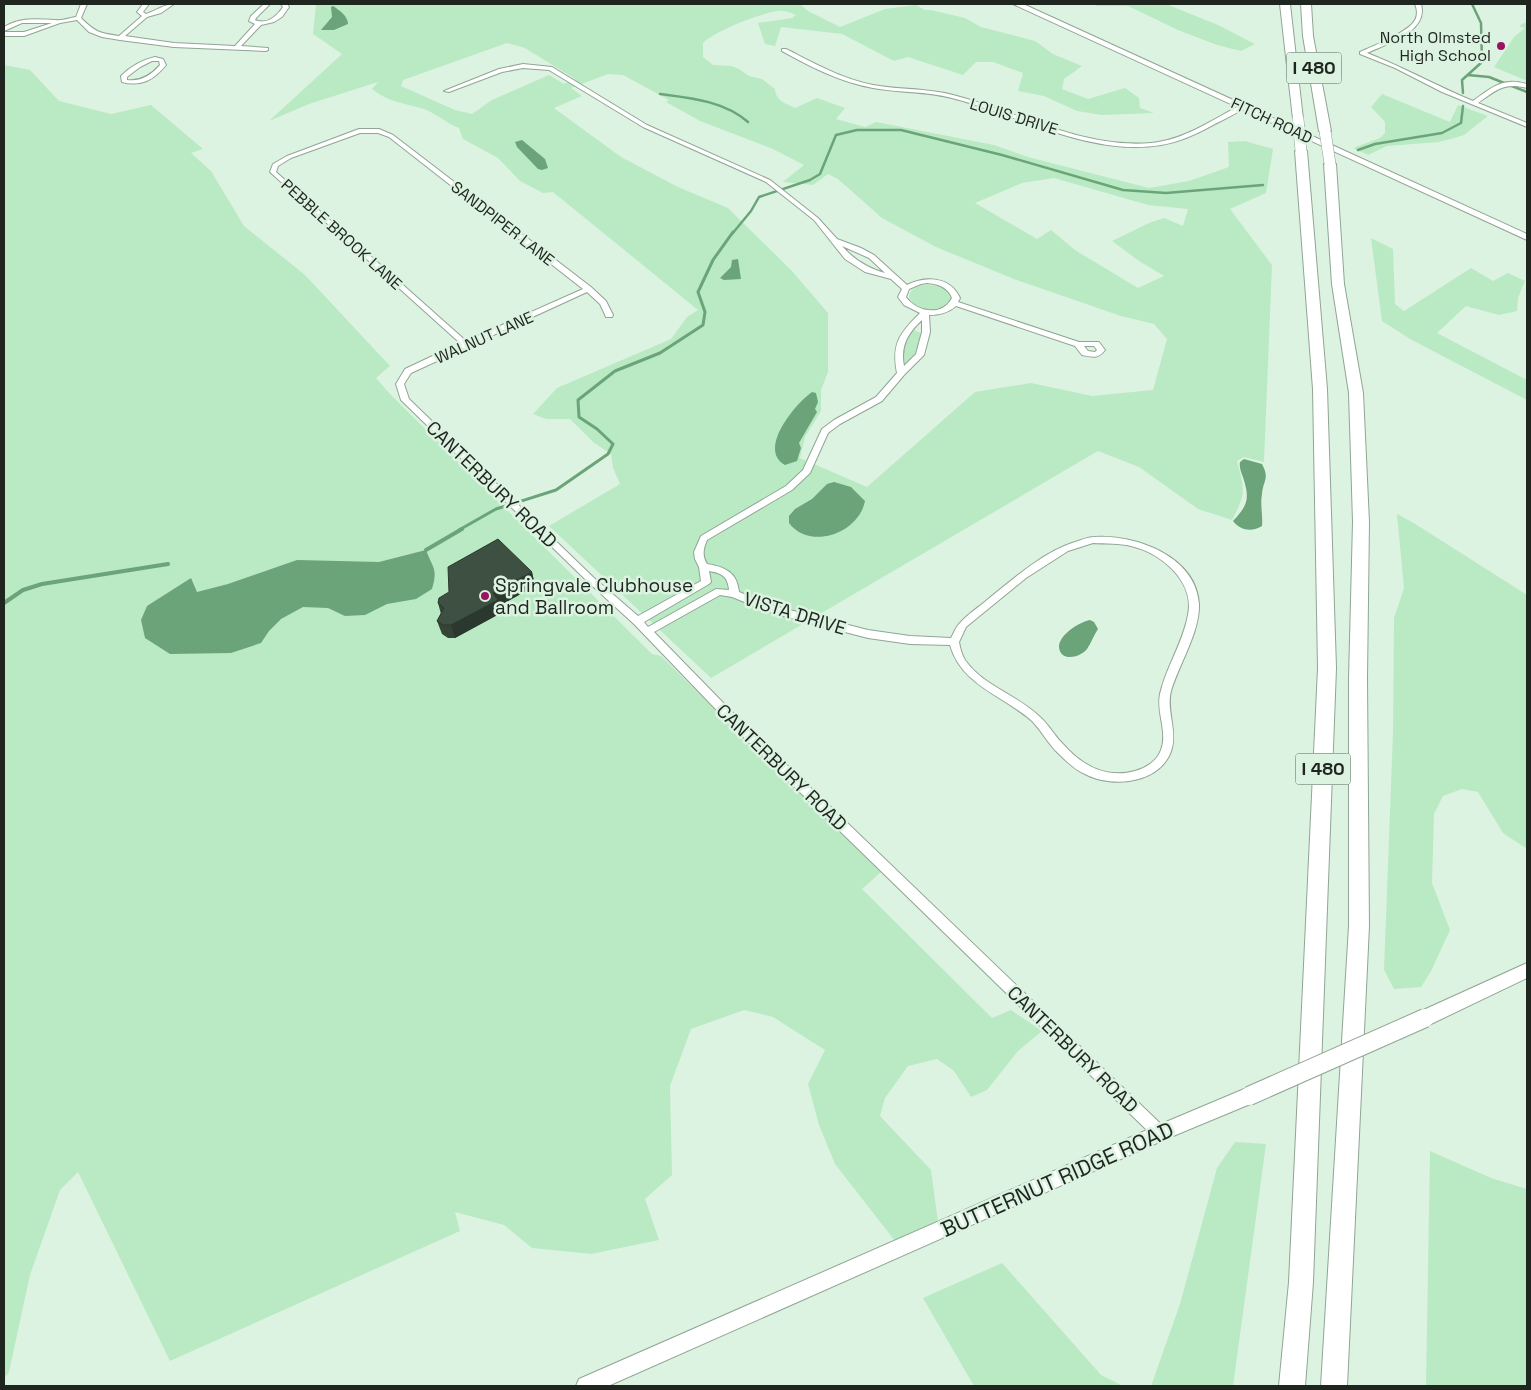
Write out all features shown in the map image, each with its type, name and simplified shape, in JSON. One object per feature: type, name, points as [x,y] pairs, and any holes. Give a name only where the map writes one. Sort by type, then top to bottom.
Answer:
[{"type":"highway","name":"I 480","points":[[1285,4],[1301,151],[1320,389],[1327,668],[1301,1282],[1292,1386]]},
{"type":"highway","name":"I 480","points":[[1306,4],[1308,36],[1326,131],[1330,164],[1338,284],[1356,393],[1361,522],[1358,678],[1359,926],[1334,1386]]},
{"type":"street","points":[[78,18],[84,4]]},
{"type":"street","points":[[145,16],[140,12],[146,4]]},
{"type":"street","points":[[120,38],[145,16],[159,12],[171,4]]},
{"type":"street","points":[[259,24],[252,21],[253,17],[268,4]]},
{"type":"street","points":[[236,48],[259,24],[272,21],[280,16],[286,7],[284,4]]},
{"type":"street","name":"FITCH ROAD","points":[[1016,4],[1527,237]]},
{"type":"street","points":[[1418,4],[1420,11],[1418,21],[1404,32],[1362,53],[1527,125]]},
{"type":"street","points":[[4,29],[13,25],[39,20],[57,22],[78,18]]},
{"type":"street","points":[[78,18],[91,31],[171,47],[266,49]]},
{"type":"street","points":[[4,34],[42,30],[57,22]]},
{"type":"street","name":"LOUIS DRIVE","points":[[784,50],[832,75],[850,81],[875,88],[949,96],[1093,141],[1126,146],[1151,145],[1181,138],[1243,106]]},
{"type":"street","points":[[157,59],[161,60],[163,65],[155,75],[145,81],[132,83],[124,81],[124,76],[145,60],[157,59],[163,54]]},
{"type":"street","points":[[447,91],[501,70],[523,66],[550,68],[644,126],[768,181],[816,220],[848,257],[868,270],[891,277]]},
{"type":"street","points":[[1473,103],[1504,83],[1514,82],[1527,86]]},
{"type":"street","name":"PEBBLE BROOK LANE","points":[[391,136],[379,131],[359,131],[289,157],[275,165],[273,172],[465,344]]},
{"type":"street","name":"SANDPIPER LANE","points":[[391,136],[588,289],[603,303],[609,315]]},
{"type":"street","points":[[833,240],[866,253],[881,265],[891,277],[906,288]]},
{"type":"street","points":[[919,282],[936,282],[950,288],[954,293],[954,303],[943,311],[925,312],[910,307],[902,297],[906,288],[919,282]]},
{"type":"street","name":"WALNUT LANE","points":[[405,400],[400,384],[408,371],[588,289]]},
{"type":"street","points":[[954,303],[1078,344]]},
{"type":"street","points":[[719,591],[706,582],[704,567],[699,560],[698,552],[704,538],[789,488],[807,471],[825,431],[837,422],[879,399],[901,373],[920,356],[926,332],[925,312]]},
{"type":"street","points":[[901,373],[897,357],[900,342],[909,328],[925,312]]},
{"type":"street","name":"CANTERBURY ROAD","points":[[405,400],[502,495],[637,621],[734,721],[1160,1133]]},
{"type":"street","points":[[1093,540],[1128,543],[1153,552],[1174,566],[1190,586],[1194,605],[1190,623],[1165,696],[1168,727],[1166,751],[1153,769],[1137,776],[1115,777],[1091,772],[1064,753],[1045,728],[1026,709],[977,680],[960,662],[954,642],[963,625],[1023,576],[1065,549],[1093,540]]},
{"type":"street","points":[[704,567],[718,569],[730,575],[734,581],[734,594]]},
{"type":"street","points":[[637,621],[706,582]]},
{"type":"street","name":"VISTA DRIVE","points":[[648,632],[719,591],[734,594],[772,608],[868,634],[910,640],[954,642]]},
{"type":"street","name":"BUTTERNUT RIDGE ROAD","points":[[586,1386],[1160,1133],[1249,1096],[1425,1018],[1527,970]]},
{"type":"shaded area","points":[[316,4],[800,4],[808,11],[840,27],[885,9],[916,5],[925,10],[965,18],[981,27],[1035,41],[1053,54],[1082,66],[1064,79],[1062,89],[1088,99],[1125,88],[1139,98],[1140,108],[1154,113],[1102,115],[1077,111],[1044,96],[1018,91],[1023,73],[993,62],[976,62],[963,75],[908,57],[894,61],[842,34],[781,27],[775,46],[765,44],[758,23],[792,18],[796,15],[782,11],[770,12],[717,33],[703,43],[703,57],[713,65],[731,66],[749,76],[762,79],[775,89],[779,99],[795,108],[817,98],[845,108],[836,119],[865,127],[876,122],[994,145],[1028,157],[1149,188],[1189,181],[1229,167],[1228,142],[1245,141],[1273,149],[1266,193],[1230,209],[1272,265],[1264,462],[1244,457],[1237,461],[1243,492],[1240,504],[1232,520],[1198,509],[1139,467],[1098,451],[711,678],[549,526],[620,484],[613,468],[611,454],[593,442],[570,419],[546,419],[533,414],[557,388],[671,339],[687,317],[698,310],[553,192],[543,193],[520,181],[498,158],[463,139],[459,128],[433,113],[384,97],[372,89],[378,82],[309,104],[269,121],[342,54],[313,34]],"holes":[[[507,43],[525,48],[575,79],[564,84],[549,75],[492,100],[472,114],[455,110],[401,86],[403,80]],[[608,74],[623,75],[669,100],[666,102],[700,121],[773,149],[804,165],[783,182],[813,185],[828,174],[838,179],[882,218],[936,247],[1014,279],[1121,316],[1154,324],[1167,339],[1153,390],[1092,396],[1031,383],[975,392],[867,487],[800,458],[805,437],[821,411],[821,390],[828,372],[828,313],[792,271],[728,208],[678,187],[621,157],[554,108],[582,96],[571,88]],[[1054,178],[1148,205],[1188,209],[1183,226],[1164,218],[1112,241],[1139,261],[1164,276],[1138,288],[1075,250],[1051,230],[1037,239],[975,203],[1022,183]]]},
{"type":"shaded area","points":[[1095,4],[1166,4],[1218,25],[1255,44],[1241,51],[1217,45],[1178,30],[1128,6],[1097,6]]},
{"type":"shaded area","points":[[333,6],[345,16],[348,24],[334,30],[321,30],[332,17],[331,7]]},
{"type":"shaded area","points":[[1527,23],[1527,81],[1494,67],[1514,37],[1525,28],[1519,26]]},
{"type":"shaded area","points":[[4,65],[30,70],[59,101],[111,114],[151,105],[203,149],[191,153],[211,171],[244,226],[305,275],[390,366],[376,378],[390,394],[652,654],[661,656],[881,872],[862,889],[992,1018],[1011,1010],[1042,1031],[1018,1051],[987,1090],[971,1097],[954,1071],[937,1059],[908,1066],[885,1098],[880,1116],[931,1170],[938,1222],[895,1241],[835,1164],[819,1125],[808,1084],[825,1050],[773,1017],[744,1010],[691,1029],[670,1086],[672,1175],[645,1199],[659,1240],[591,1254],[532,1248],[504,1225],[455,1212],[460,1231],[170,1361],[78,1172],[60,1190],[30,1275],[9,1372],[4,1379]]},
{"type":"shaded area","points":[[1382,94],[1450,122],[1458,105],[1488,116],[1464,135],[1439,142],[1387,146],[1368,155],[1353,148],[1380,138],[1385,133],[1385,122],[1371,107]]},
{"type":"shaded area","points":[[522,140],[545,159],[548,168],[538,169],[517,147],[515,142]]},
{"type":"shaded area","points":[[1371,238],[1393,249],[1395,304],[1404,311],[1471,268],[1493,281],[1508,273],[1525,281],[1518,298],[1517,311],[1499,315],[1466,306],[1437,333],[1527,380],[1527,400],[1410,339],[1382,321]]},
{"type":"shaded area","points":[[738,259],[741,279],[724,280],[720,278],[731,267],[732,260]]},
{"type":"shaded area","points":[[923,285],[935,286],[945,290],[951,295],[950,303],[932,310],[914,305],[909,297],[910,294],[914,289]]},
{"type":"shaded area","points":[[914,330],[923,334],[916,353],[905,365],[903,364],[902,349],[911,331]]},
{"type":"shaded area","points":[[812,392],[816,393],[818,402],[815,409],[817,412],[799,443],[801,448],[797,461],[785,465],[777,458],[775,449],[777,438],[789,416]]},
{"type":"shaded area","points":[[1244,459],[1262,464],[1266,473],[1261,498],[1262,526],[1251,530],[1239,527],[1233,521],[1245,506],[1247,496],[1240,466],[1240,462]]},
{"type":"shaded area","points":[[834,482],[851,487],[865,501],[861,512],[854,522],[833,534],[821,537],[809,536],[798,531],[789,523],[789,516],[795,509],[812,499],[827,484]]},
{"type":"shaded area","points":[[1397,514],[1527,595],[1527,849],[1503,833],[1478,792],[1462,789],[1443,796],[1434,814],[1432,883],[1450,930],[1431,971],[1421,987],[1394,989],[1384,970],[1393,733],[1394,618],[1404,588]]},
{"type":"shaded area","points":[[426,550],[435,572],[432,589],[416,599],[387,604],[365,615],[345,616],[328,608],[303,607],[281,619],[269,631],[261,643],[231,653],[170,654],[145,638],[141,620],[147,606],[191,578],[197,592],[228,584],[297,560],[379,562]]},
{"type":"shaded area","points":[[1090,620],[1094,622],[1098,629],[1087,649],[1080,655],[1066,657],[1063,655],[1059,647],[1062,638],[1075,626]]},
{"type":"shaded area","points":[[1235,1142],[1266,1144],[1233,1386],[1151,1386],[1180,1304],[1217,1168]]},
{"type":"shaded area","points":[[1430,1151],[1491,1178],[1527,1189],[1527,1386],[1426,1386]]},
{"type":"shaded area","points":[[1002,1263],[1101,1375],[1123,1386],[974,1386],[923,1298]]},
{"type":"building","name":"Springvale Clubhouse and Ballroom","points":[[498,539],[532,572],[493,593],[498,600],[451,625],[443,625],[437,621],[444,608],[438,603],[439,598],[449,592],[448,567]]},
{"type":"waterway","points":[[1463,93],[1462,80],[1482,62],[1481,23],[1472,4]]},
{"type":"waterway","points":[[1468,75],[1489,77],[1527,92]]},
{"type":"waterway","points":[[660,94],[695,99],[718,105],[739,115],[748,122]]},
{"type":"waterway","points":[[1358,150],[1375,144],[1442,133],[1461,123],[1463,106]]},
{"type":"waterway","points":[[732,234],[751,211],[759,197],[810,180],[820,174],[836,135],[857,130],[901,130],[1002,155],[1123,190],[1166,193],[1263,185]]},
{"type":"waterway","points":[[459,530],[496,509],[556,490],[608,454],[613,444],[597,429],[579,417],[578,400],[615,371],[660,353],[703,325],[705,312],[698,292],[713,260],[733,232]]},
{"type":"waterway","points":[[426,550],[462,529]]},
{"type":"waterway","points":[[4,603],[23,590],[42,584],[168,564]]},
{"type":"place","name":"North Olmsted High School","points":[[1501,46]]},
{"type":"place","name":"Springvale Clubhouse and Ballroom","points":[[485,596]]}]
